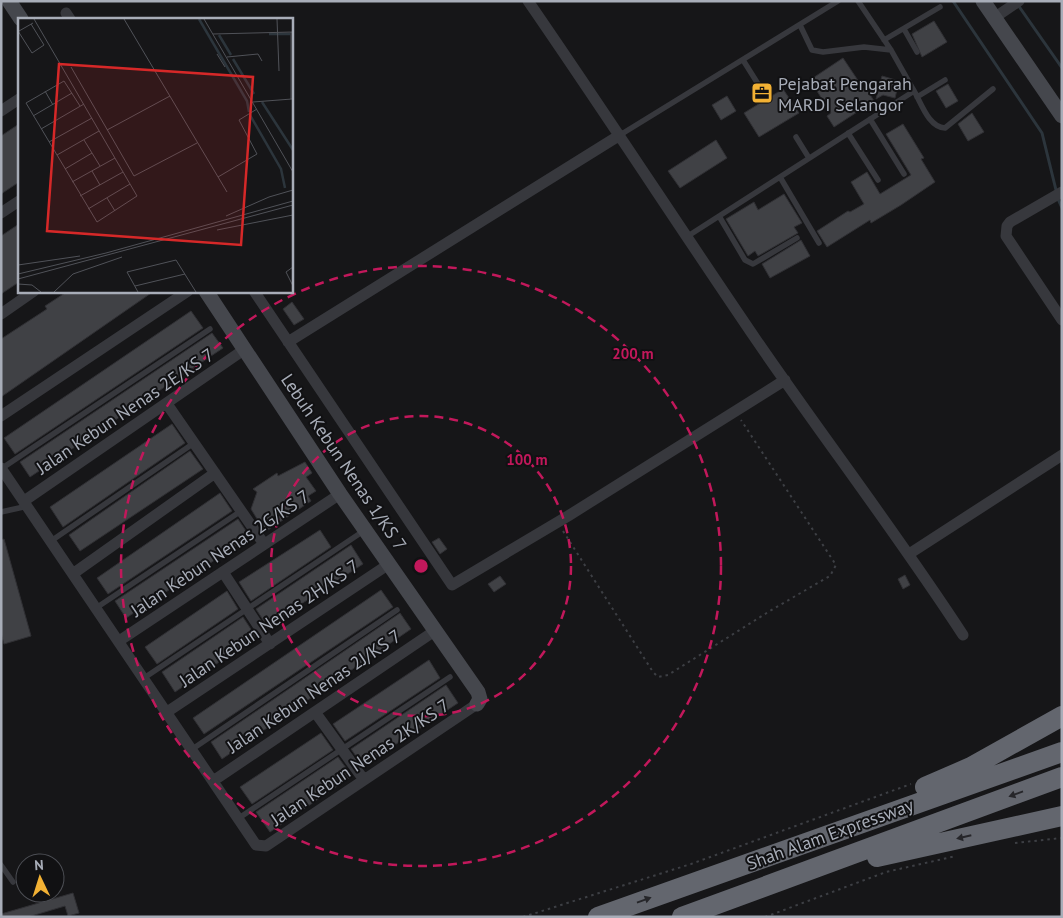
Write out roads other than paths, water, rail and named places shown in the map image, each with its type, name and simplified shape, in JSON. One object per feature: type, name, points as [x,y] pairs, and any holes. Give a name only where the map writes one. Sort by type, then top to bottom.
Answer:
[{"type":"highway","points":[[796,846],[971,767],[1062,716]]},
{"type":"highway","name":"Shah Alam Expressway","points":[[598,917],[1062,752]]},
{"type":"highway","name":"Shah Alam Expressway","points":[[682,917],[1062,777]]},
{"type":"highway","points":[[687,917],[714,906],[870,858],[1062,816]]},
{"type":"street","points":[[9,1],[20,18]]},
{"type":"street","points":[[528,1],[785,380],[909,554],[964,635]]},
{"type":"street","points":[[983,1],[1059,108]]},
{"type":"street","points":[[994,18],[1016,3]]},
{"type":"street","points":[[1,111],[18,100]]},
{"type":"street","points":[[288,342],[620,135]]},
{"type":"street","points":[[1062,192],[1010,222],[1005,231],[1006,236],[1062,320]]},
{"type":"street","points":[[1,213],[18,202]]},
{"type":"street","points":[[1,314],[33,292]]},
{"type":"street","points":[[1,416],[187,292]]},
{"type":"street","name":"Lebuh Kebun Nenas 1/KS 7","points":[[207,292],[340,494],[478,692],[480,699],[477,704]]},
{"type":"street","points":[[255,292],[451,584],[457,585],[785,380]]},
{"type":"street","name":"Jalan Kebun Nenas 2E/KS 7","points":[[26,503],[245,349]]},
{"type":"street","points":[[167,404],[264,544]]},
{"type":"street","points":[[909,554],[1062,455]]},
{"type":"street","points":[[1,468],[239,818]]},
{"type":"street","points":[[74,574],[215,473]]},
{"type":"street","name":"Jalan Kebun Nenas 2G/KS 7","points":[[119,641],[340,494]]},
{"type":"street","name":"Jalan Kebun Nenas 2H/KS 7","points":[[167,712],[389,564]]},
{"type":"street","points":[[223,572],[270,644]]},
{"type":"street","name":"Jalan Kebun Nenas 2J/KS 7","points":[[213,780],[436,630]]},
{"type":"street","name":"Jalan Kebun Nenas 2K/KS 7","points":[[239,818],[256,845],[266,846],[477,704]]},
{"type":"street","points":[[316,712],[364,780]]},
{"type":"lane","points":[[620,135],[838,1]]},
{"type":"lane","points":[[858,1],[891,50],[932,122],[938,127],[945,128],[993,89]]},
{"type":"lane","points":[[884,40],[940,7]]},
{"type":"lane","points":[[800,25],[812,50],[823,52],[864,47],[891,50]]},
{"type":"lane","points":[[904,28],[917,52]]},
{"type":"lane","points":[[743,60],[765,95]]},
{"type":"lane","points":[[918,97],[945,80]]},
{"type":"lane","points":[[688,236],[913,90]]},
{"type":"lane","points":[[870,119],[904,174]]},
{"type":"lane","points":[[848,133],[878,180]]},
{"type":"lane","points":[[796,137],[809,158]]},
{"type":"lane","points":[[780,177],[820,243]]},
{"type":"lane","points":[[720,216],[745,260],[753,264],[797,238]]},
{"type":"lane","points":[[1,468],[210,329]]},
{"type":"lane","points":[[51,541],[194,443]]},
{"type":"lane","points":[[1,512],[26,503]]},
{"type":"lane","points":[[96,608],[241,512]]},
{"type":"lane","points":[[144,678],[365,530]]},
{"type":"lane","points":[[192,750],[397,610]]},
{"type":"lane","points":[[239,818],[450,677]]},
{"type":"lane","points":[[1,865],[13,882]]},
{"type":"waterway","points":[[953,1],[1042,133],[1056,190]]},
{"type":"waterway","points":[[1018,5],[1062,68]]},
{"type":"waterway","points":[[1058,199],[1062,208]]},
{"type":"place","name":"Pejabat Pengarah MARDI Selangor","points":[[762,93]]}]
